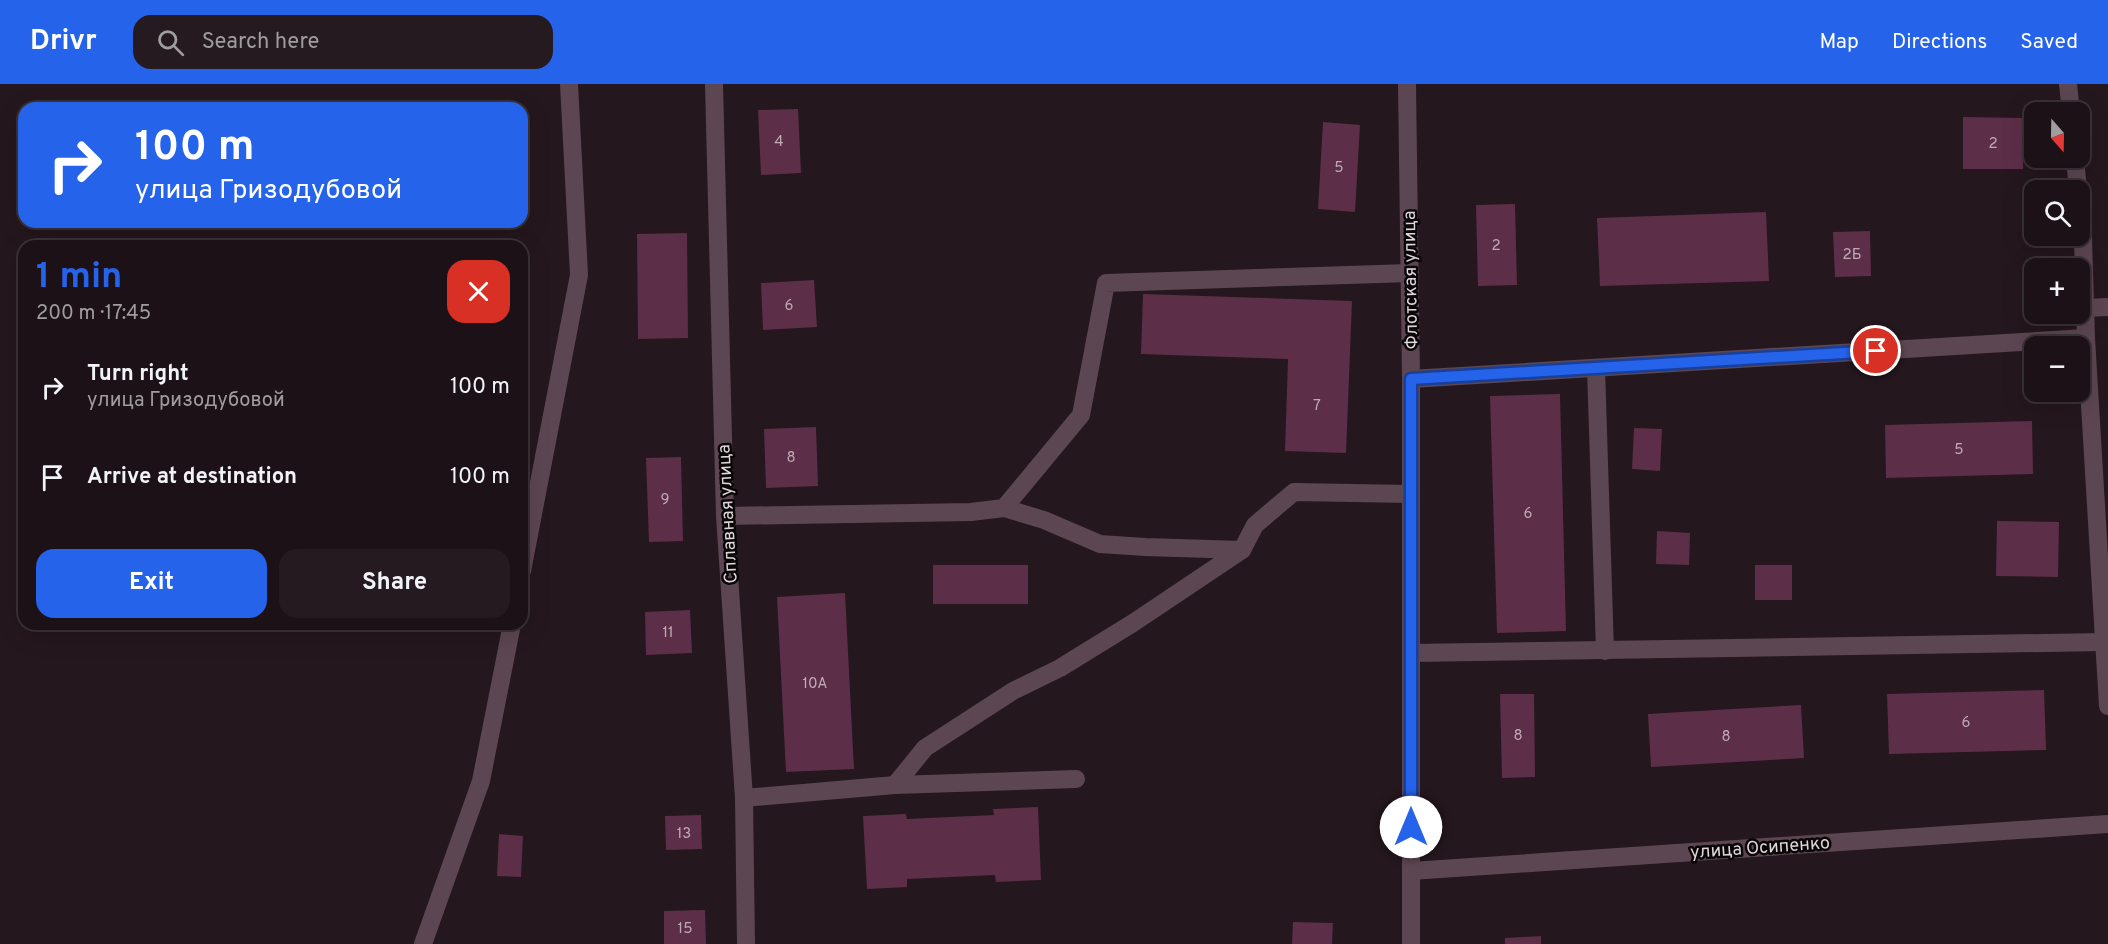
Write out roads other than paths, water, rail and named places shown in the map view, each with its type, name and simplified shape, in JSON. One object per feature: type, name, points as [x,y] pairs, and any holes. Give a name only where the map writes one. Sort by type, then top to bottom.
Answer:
[{"type":"street","points":[[528,540],[579,275],[569,84]]},
{"type":"street","name":"Сплавная улица","points":[[714,84],[725,516],[744,798],[746,944]]},
{"type":"street","name":"Флотская улица","points":[[1407,84],[1411,379],[1411,944]]},
{"type":"street","points":[[2068,84],[2070,102]]},
{"type":"street","points":[[1004,508],[1081,415],[1106,283],[1410,273]]},
{"type":"street","points":[[2090,308],[2108,307]]},
{"type":"street","points":[[1411,379],[2024,342]]},
{"type":"street","points":[[1596,368],[1605,651]]},
{"type":"street","points":[[2090,402],[2108,706]]},
{"type":"street","points":[[895,785],[925,748],[1012,691],[1060,668],[1133,623],[1242,550],[1255,525],[1294,492],[1411,494]]},
{"type":"street","points":[[725,516],[971,512],[1004,508],[1044,520],[1100,543],[1242,550]]},
{"type":"street","points":[[423,944],[481,781],[511,630]]},
{"type":"street","points":[[1411,653],[2104,642]]},
{"type":"street","points":[[744,798],[895,785],[1076,779]]},
{"type":"street","name":"улица Осипенко","points":[[1411,871],[2108,824]]}]
